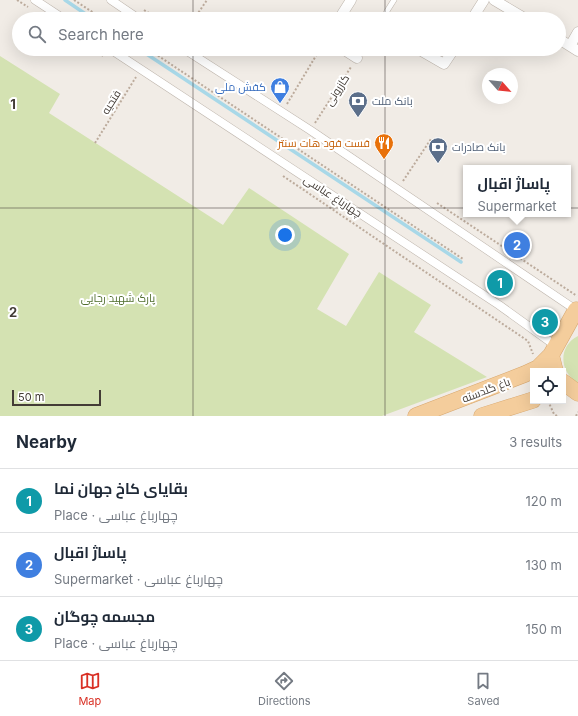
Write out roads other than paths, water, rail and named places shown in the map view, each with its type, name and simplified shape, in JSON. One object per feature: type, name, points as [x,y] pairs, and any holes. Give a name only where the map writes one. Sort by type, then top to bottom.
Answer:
[{"type":"main road","name":"باغ گلدسته","points":[[416,416],[436,413],[538,368],[572,328],[577,310]]},
{"type":"main road","points":[[553,350],[555,368]]},
{"type":"main road","name":"باغ گلدسته","points":[[482,416],[504,412],[530,401]]},
{"type":"street","points":[[35,0],[53,12]]},
{"type":"street","points":[[111,0],[129,12]]},
{"type":"street","points":[[343,12],[351,0]]},
{"type":"street","points":[[476,12],[484,0]]},
{"type":"street","points":[[494,0],[514,12]]},
{"type":"street","points":[[574,48],[578,32]]},
{"type":"street","name":"چهارباغ عباسی","points":[[120,56],[499,304],[553,350]]},
{"type":"street","points":[[195,56],[398,188],[577,310]]},
{"type":"street","points":[[430,56],[444,64],[449,56]]},
{"type":"lane","points":[[386,12],[394,0]]},
{"type":"waterway","points":[[65,0],[83,12]]},
{"type":"waterway","points":[[150,56],[461,262]]},
{"type":"place","name":"کفش ملی","points":[[280,104]]},
{"type":"place","name":"بانک ملت","points":[[358,118]]},
{"type":"place","name":"فست فود هات سنتر","points":[[384,160]]},
{"type":"place","name":"بانک صادرات","points":[[438,164]]},
{"type":"place","name":"پاساژ اقبال","points":[[517,245]]},
{"type":"place","name":"بقایای کاخ جهان نما","points":[[500,283]]},
{"type":"place","name":"مجسمه چوگان","points":[[545,322]]},
{"type":"park label","name":"پارک شهید رجایی","points":[[118,298]]}]
